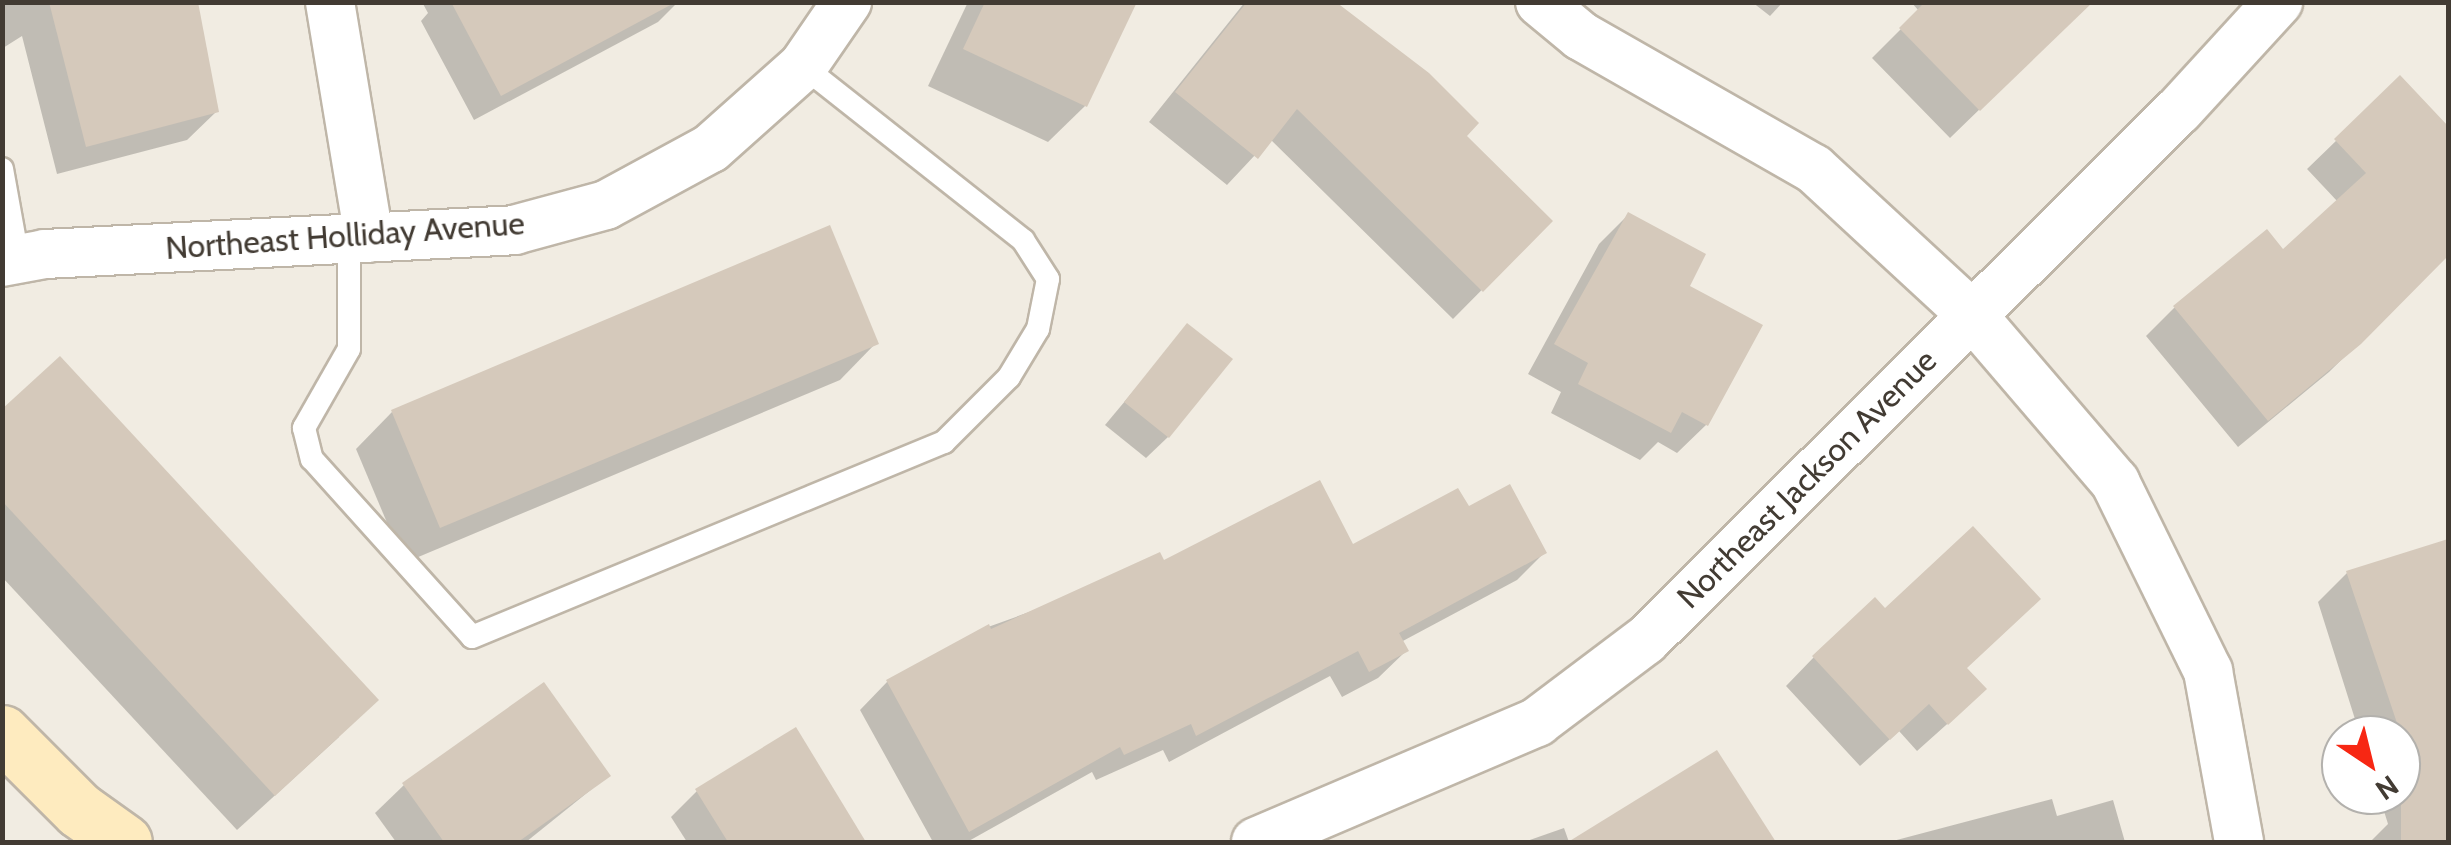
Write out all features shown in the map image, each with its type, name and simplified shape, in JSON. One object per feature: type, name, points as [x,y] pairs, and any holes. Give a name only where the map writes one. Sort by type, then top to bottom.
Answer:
[{"type":"street","points":[[330,2],[359,239]]},
{"type":"street","name":"Northeast Holliday Avenue","points":[[10,260],[514,230],[606,205],[710,148],[804,66],[847,2]]},
{"type":"street","points":[[1540,2],[1581,36],[1814,168],[1972,315],[2115,482],[2208,671],[2238,842]]},
{"type":"street","name":"Northeast Jackson Avenue","points":[[1256,842],[1536,722],[1646,640],[2278,2]]},
{"type":"street","points":[[2,733],[79,810],[124,842]]},
{"type":"lane","points":[[359,239],[350,349],[304,428],[312,459],[472,637],[944,442],[1009,377],[1038,330],[1048,279],[1023,240],[804,66]]},
{"type":"lane","points":[[2,169],[10,260]]},
{"type":"building","points":[[49,2],[198,2],[219,112],[86,147]]},
{"type":"building","points":[[451,2],[676,2],[501,96]]},
{"type":"building","points":[[985,2],[1137,2],[1087,107],[963,49]]},
{"type":"building","points":[[1247,2],[1336,2],[1429,73],[1479,123],[1467,136],[1553,221],[1483,292],[1297,109],[1258,159],[1175,92]]},
{"type":"building","points":[[1925,2],[2093,2],[1980,111],[1899,28]]},
{"type":"building","points":[[2400,75],[2448,126],[2448,256],[2361,344],[2268,421],[2173,306],[2267,229],[2283,249],[2366,173],[2334,139]]},
{"type":"building","points":[[1628,212],[1706,254],[1690,286],[1763,325],[1708,426],[1682,412],[1671,433],[1578,384],[1588,363],[1554,344]]},
{"type":"building","points":[[830,225],[879,344],[440,528],[391,410]]},
{"type":"building","points":[[1187,323],[1233,359],[1169,438],[1124,402]]},
{"type":"building","points":[[60,356],[379,700],[275,796],[2,501],[2,409]]},
{"type":"building","points":[[1320,480],[1353,544],[1458,488],[1469,506],[1510,484],[1547,553],[1399,633],[1409,651],[1369,672],[1358,651],[1196,736],[1191,724],[1124,755],[1120,747],[969,832],[886,680],[989,624],[991,629],[1160,552],[1164,560]]},
{"type":"building","points":[[1973,526],[2041,599],[1967,668],[1987,689],[1948,725],[1929,704],[1890,740],[1812,656],[1875,597],[1885,608]]},
{"type":"building","points":[[2448,539],[2448,842],[2401,842],[2401,815],[2421,815],[2421,715],[2394,715],[2346,571]]},
{"type":"building","points":[[544,682],[611,776],[518,842],[444,842],[402,783]]},
{"type":"building","points":[[796,727],[866,842],[728,842],[695,789]]},
{"type":"building","points":[[1717,750],[1776,842],[1568,842]]}]
